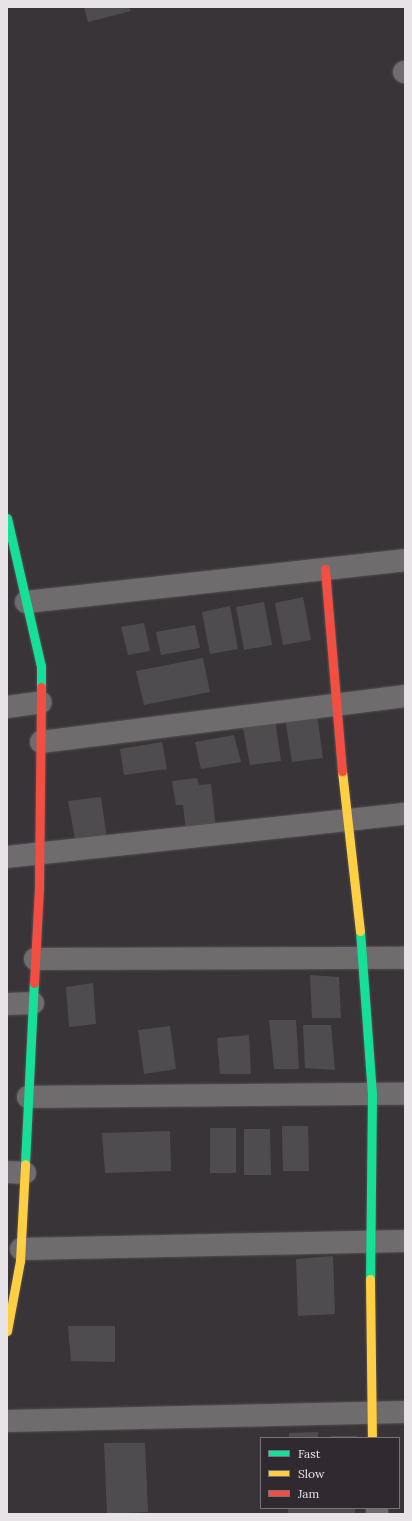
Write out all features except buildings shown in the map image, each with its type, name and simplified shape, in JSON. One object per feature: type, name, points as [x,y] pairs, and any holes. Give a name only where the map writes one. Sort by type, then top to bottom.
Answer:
[{"type":"street","points":[[7,518],[41,666],[39,854],[33,1003],[28,1097],[16,1173],[21,1249],[8,1318]]},
{"type":"street","points":[[26,602],[405,560]]},
{"type":"street","points":[[325,569],[335,704],[363,958],[372,1094],[369,1242],[370,1413],[372,1437]]},
{"type":"street","points":[[40,742],[405,696]]},
{"type":"street","points":[[7,707],[41,702]]},
{"type":"street","points":[[7,857],[405,814]]},
{"type":"street","points":[[35,959],[405,958]]},
{"type":"street","points":[[7,1004],[33,1003]]},
{"type":"street","points":[[28,1097],[405,1094]]},
{"type":"street","points":[[21,1249],[405,1241]]},
{"type":"street","points":[[7,1421],[405,1412]]},
{"type":"traffic: fast","points":[[7,518],[41,666],[41,687]]},
{"type":"traffic: fast","points":[[360,931],[372,1094],[370,1279]]},
{"type":"traffic: fast","points":[[25,1164],[34,983]]},
{"type":"traffic: slow","points":[[342,771],[360,931]]},
{"type":"traffic: slow","points":[[7,1331],[20,1261],[25,1164]]},
{"type":"traffic: slow","points":[[370,1279],[372,1437]]},
{"type":"traffic: jam","points":[[325,569],[342,771]]},
{"type":"traffic: jam","points":[[34,983],[39,886],[41,687]]}]
